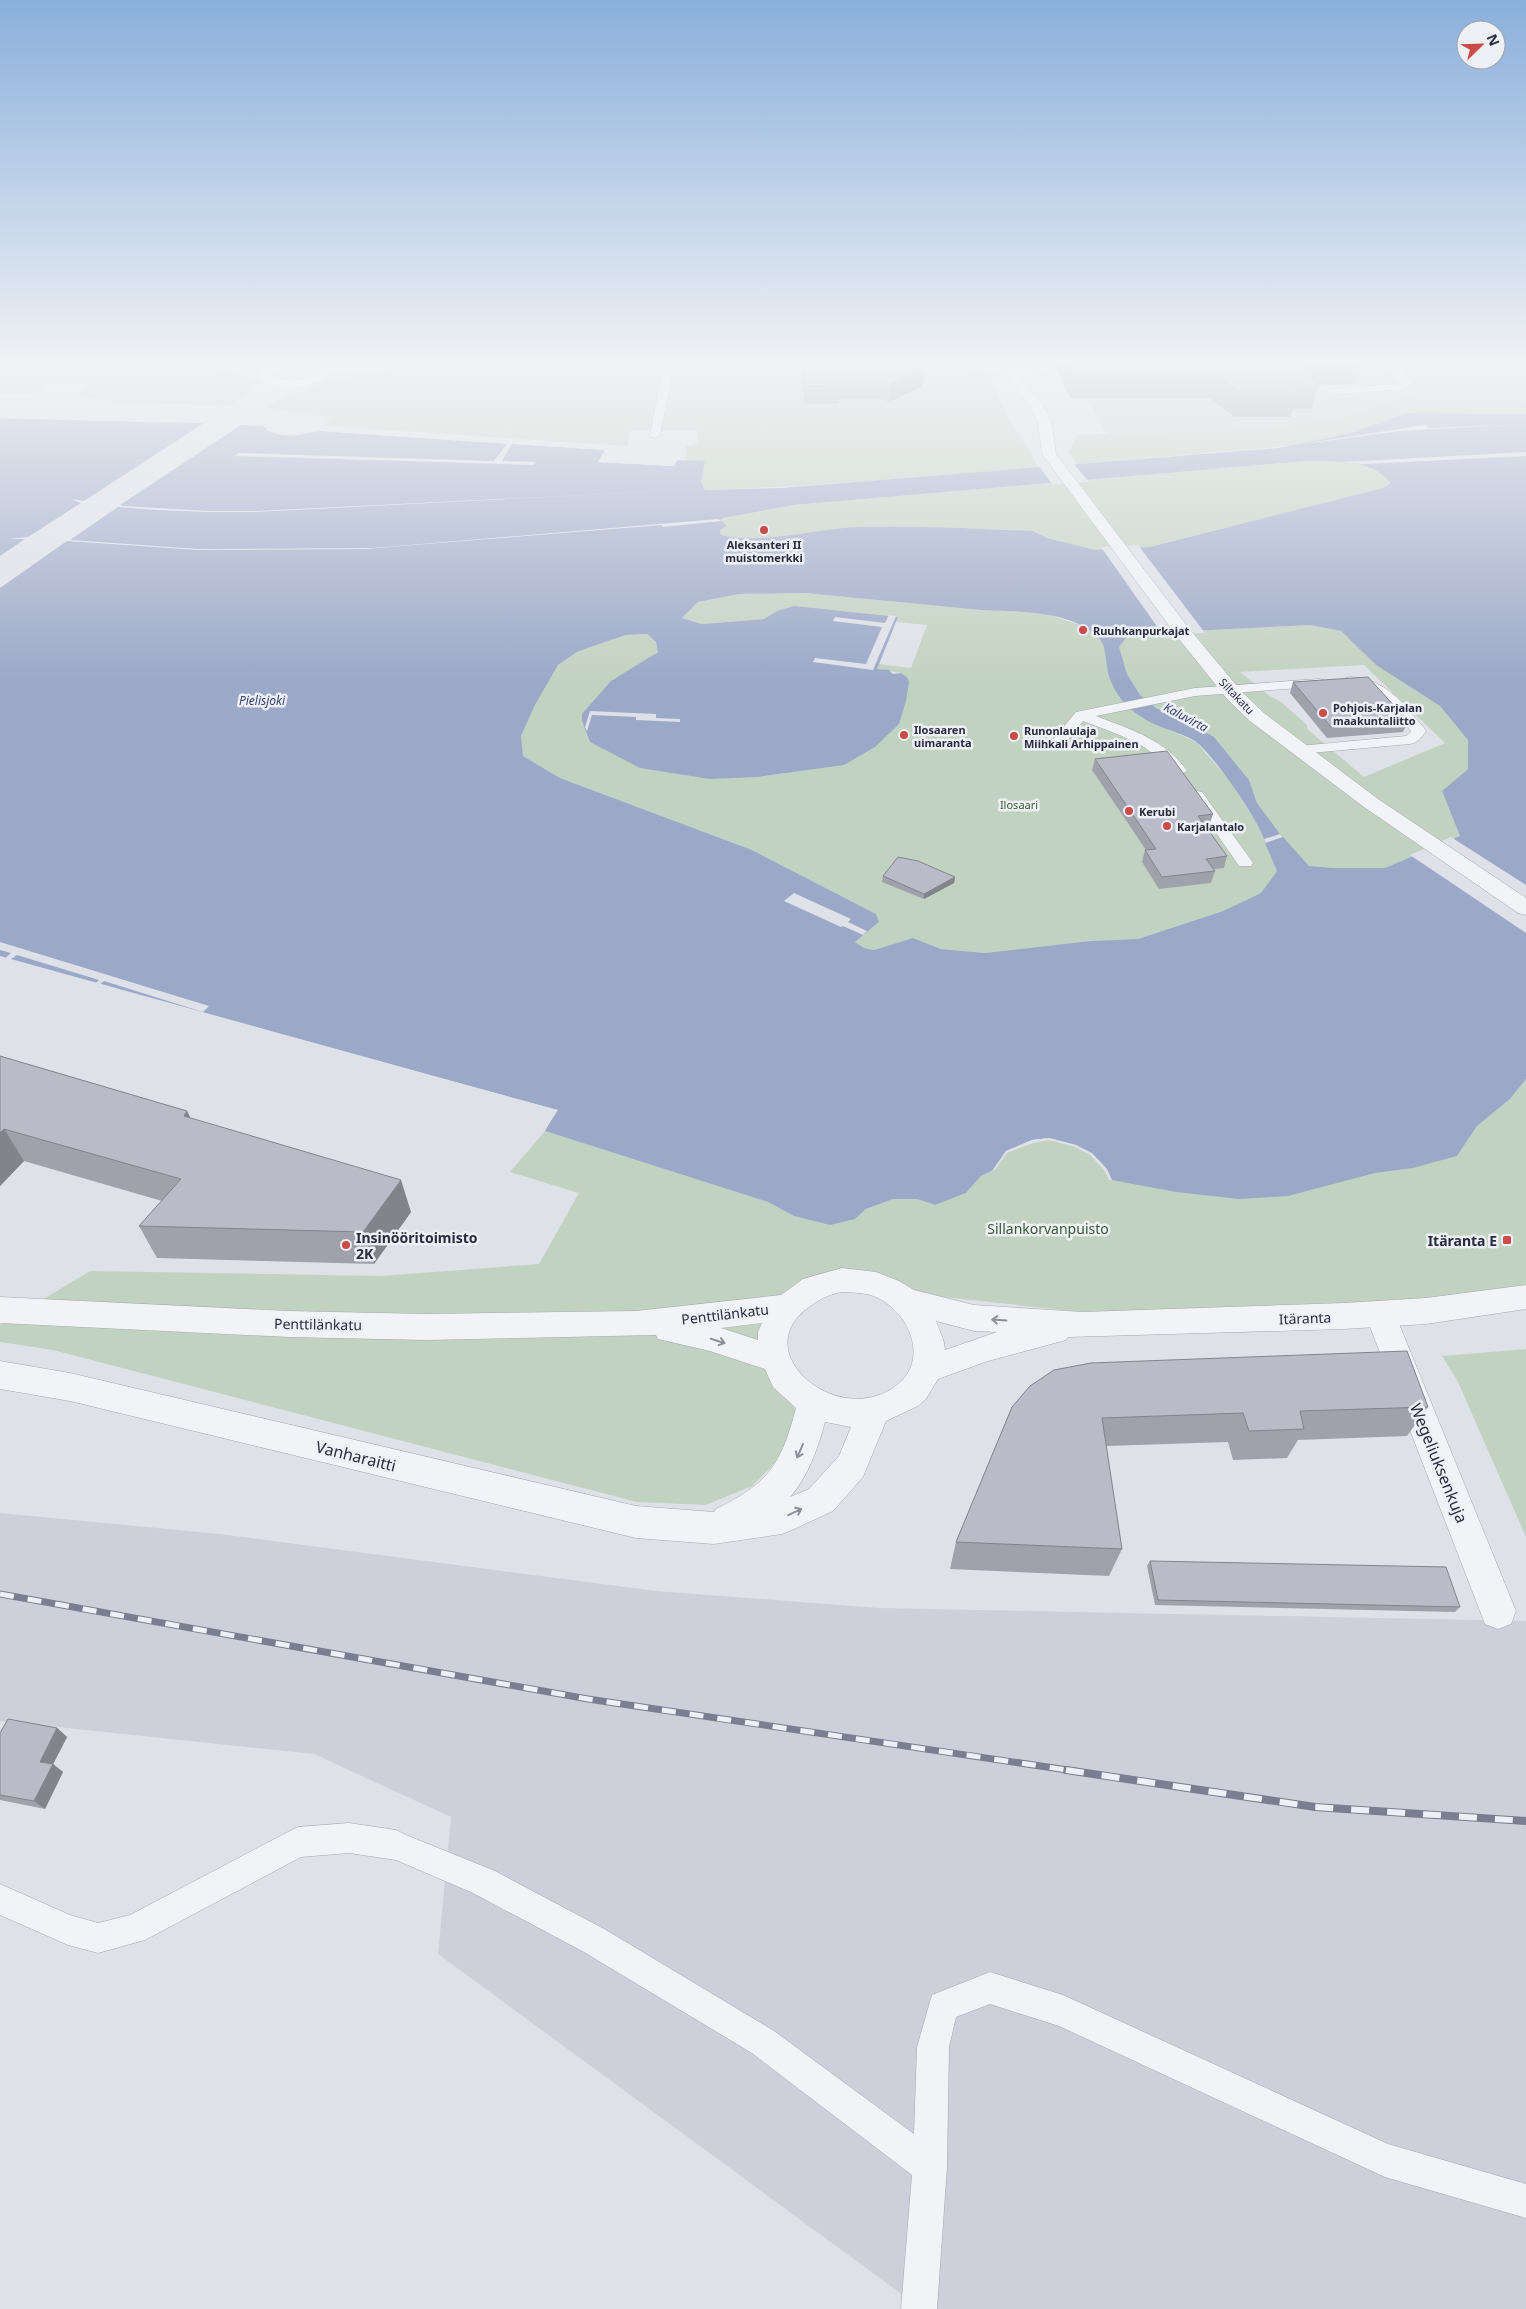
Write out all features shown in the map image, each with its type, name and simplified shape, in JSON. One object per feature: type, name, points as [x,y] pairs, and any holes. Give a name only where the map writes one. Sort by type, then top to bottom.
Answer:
[{"type":"street","name":"Siltakatu","points":[[1059,468],[1119,545],[1184,635],[1228,689],[1257,717],[1299,750],[1424,840],[1526,908]]},
{"type":"street","points":[[842,1280],[877,1284],[906,1301],[925,1326],[930,1348],[927,1370],[915,1389],[897,1403],[874,1412],[843,1413],[813,1404],[788,1385],[774,1358],[773,1331],[786,1307],[810,1288],[842,1280]]},
{"type":"street","name":"Itäranta","points":[[906,1301],[974,1318],[1083,1325],[1380,1314],[1526,1297]]},
{"type":"street","name":"Penttilänkatu","points":[[0,1310],[289,1324],[426,1327],[636,1324],[712,1317],[786,1307]]},
{"type":"street","name":"Wegeliuksenkuja","points":[[1380,1314],[1498,1611]]},
{"type":"street","name":"Penttilänkatu","points":[[636,1324],[710,1338],[774,1358]]},
{"type":"street","name":"Itäranta","points":[[927,1370],[986,1348],[1083,1325]]},
{"type":"street","name":"Vanharaitti","points":[[0,1375],[70,1387],[636,1522],[714,1528],[782,1518],[821,1500],[851,1466],[874,1412]]},
{"type":"street","points":[[714,1528],[760,1504],[786,1479],[802,1448],[813,1404]]},
{"type":"lane","points":[[1060,740],[1082,715],[1195,692],[1357,680],[1379,686],[1419,731],[1410,740],[1299,750]]},
{"type":"lane","points":[[1082,715],[1157,748],[1174,761],[1245,863]]},
{"type":"lane","points":[[0,1899],[68,1930],[98,1938],[134,1929],[298,1842],[349,1838],[396,1844],[484,1882],[595,1941],[763,2042],[930,2167]]},
{"type":"lane","points":[[919,2309],[930,2167],[933,2047],[943,2006],[990,1988],[1063,2011],[1385,2160],[1526,2201]]},
{"type":"shaded area","points":[[0,1513],[220,1534],[656,1591],[878,1608],[1526,1621],[1526,2309],[922,2309],[438,1954],[451,1817],[314,1754],[0,1721]]},
{"type":"green space","points":[[704,468],[1038,468],[799,486],[704,490],[701,482]]},
{"type":"green space","points":[[1228,468],[1371,468],[1384,475],[1392,483],[1383,488],[1150,547],[1098,552],[1047,538],[1033,531],[926,527],[861,527],[791,536],[738,538],[721,535],[720,530],[726,526],[721,520],[723,518],[793,505]]},
{"type":"green space","name":"Ilosaari","points":[[805,593],[973,609],[1044,613],[1085,627],[1096,634],[1104,643],[1109,677],[1141,717],[1196,742],[1229,780],[1260,828],[1277,871],[1261,893],[1223,911],[1138,939],[1090,941],[985,953],[941,949],[913,938],[874,950],[864,948],[855,942],[879,922],[876,914],[752,850],[560,778],[523,756],[521,736],[535,705],[558,665],[577,652],[602,643],[626,635],[647,634],[656,642],[658,651],[582,714],[582,721],[590,742],[710,779],[783,774],[907,677],[901,673],[877,669],[879,664],[911,668],[927,625],[896,622],[898,617],[777,611],[764,619],[702,624],[682,618],[698,602],[739,594]]},
{"type":"green space","points":[[1310,625],[1341,631],[1376,665],[1440,706],[1469,740],[1468,769],[1442,791],[1460,836],[1385,868],[1309,866],[1274,828],[1257,803],[1249,780],[1214,737],[1183,719],[1156,708],[1140,695],[1127,674],[1118,647],[1129,634]],"holes":[[[1364,665],[1445,743],[1364,777],[1307,729],[1307,725],[1281,702],[1270,696],[1240,672]]]},
{"type":"green space","name":"Sillankorvanpuisto","points":[[1526,1079],[1526,1290],[1424,1301],[1082,1312],[906,1293],[825,1277],[764,1360],[797,1412],[790,1443],[772,1466],[752,1486],[706,1505],[637,1502],[53,1350],[0,1342],[0,1325],[90,1271],[381,1276],[539,1264],[579,1193],[510,1172],[545,1131],[768,1202],[794,1216],[855,1219],[866,1209],[893,1199],[917,1199],[935,1205],[966,1193],[981,1176],[993,1170],[1006,1151],[1017,1145],[1049,1138],[1375,1173],[1413,1168],[1457,1156],[1477,1126],[1510,1099]]},
{"type":"green space","points":[[1526,1349],[1526,1537],[1458,1382],[1442,1356]]},
{"type":"water","name":"Pielisjoki","points":[[0,468],[704,468],[701,482],[705,490],[781,488],[1033,468],[1228,468],[793,505],[723,518],[721,520],[727,526],[720,530],[721,535],[755,538],[844,528],[904,526],[1033,531],[1047,538],[1095,550],[1150,547],[1383,488],[1391,483],[1383,475],[1371,468],[1526,468],[1526,1079],[1510,1099],[1477,1126],[1457,1156],[1413,1168],[1375,1173],[1288,1196],[1239,1199],[1176,1192],[1112,1180],[1100,1161],[1076,1145],[1049,1138],[1032,1140],[1006,1151],[993,1170],[981,1176],[966,1193],[935,1205],[917,1199],[893,1199],[866,1209],[855,1219],[830,1225],[794,1216],[768,1202],[545,1131],[557,1110],[0,956]],"holes":[[[805,593],[1051,615],[1082,625],[1095,634],[1102,643],[1110,679],[1122,700],[1146,720],[1195,741],[1203,748],[1234,787],[1260,829],[1264,839],[1280,834],[1257,803],[1249,780],[1214,737],[1183,719],[1156,708],[1140,695],[1127,674],[1119,647],[1129,634],[1310,625],[1341,631],[1376,665],[1440,706],[1468,740],[1468,769],[1442,791],[1460,836],[1385,868],[1309,866],[1283,837],[1265,843],[1277,871],[1261,893],[1223,911],[1138,939],[1090,941],[985,953],[941,949],[913,938],[874,950],[864,948],[855,942],[879,922],[876,914],[752,850],[560,778],[523,756],[521,736],[535,705],[558,665],[577,652],[602,643],[626,635],[647,634],[656,642],[658,652],[611,681],[582,714],[582,721],[590,742],[640,768],[710,779],[757,777],[844,765],[875,747],[899,724],[909,682],[907,677],[901,673],[893,674],[889,670],[877,669],[898,617],[794,606],[777,611],[764,619],[702,624],[682,618],[698,602],[739,594]]]},
{"type":"pier","points":[[135,468],[176,468],[120,505],[208,511],[257,511],[705,489],[256,512],[207,512],[118,507],[70,540],[199,549],[373,548],[718,519],[722,521],[366,549],[198,550],[67,541],[0,588],[0,556],[25,539],[8,539],[28,537],[81,503],[71,499],[84,501]]},
{"type":"pier","points":[[1040,468],[1077,468],[1089,482],[1052,484]]},
{"type":"pier","points":[[1138,545],[1205,633],[1163,635],[1101,547]]},
{"type":"pier","points":[[889,615],[896,616],[873,670],[813,662],[815,658],[866,664],[882,627],[833,621],[835,617],[885,623]]},
{"type":"pier","points":[[590,711],[656,714],[656,718],[680,719],[680,722],[592,715],[587,731],[585,727]]},
{"type":"pier","points":[[1451,837],[1526,885],[1526,933],[1410,855]]},
{"type":"pier","points":[[794,893],[851,919],[848,922],[867,931],[863,935],[784,901]]},
{"type":"pier","points":[[0,942],[209,1006],[203,1012],[104,981],[98,986],[94,985],[99,980],[17,955],[8,961],[3,960],[11,953],[0,950]]},
{"type":"pier","points":[[213,1016],[558,1110],[543,1133],[543,1129],[554,1112],[211,1018]]},
{"type":"pier","points":[[1049,1138],[1076,1145],[1092,1153],[1107,1169],[1112,1180],[1109,1180],[1104,1170],[1090,1155],[1075,1147],[1049,1140],[1033,1143],[1007,1153],[995,1170],[993,1170],[1006,1151],[1032,1140]]},
{"type":"building","points":[[1368,677],[1408,721],[1331,727],[1293,682]]},
{"type":"building","name":"Karjalantalo","points":[[1167,751],[1213,814],[1198,816],[1227,856],[1206,859],[1215,871],[1162,877],[1145,850],[1156,849],[1095,759]]},
{"type":"building","points":[[898,857],[918,861],[955,877],[924,894],[883,876]]},
{"type":"building","points":[[0,1056],[187,1111],[184,1116],[401,1180],[363,1232],[139,1226],[181,1179],[4,1129],[0,1133]]},
{"type":"building","points":[[1407,1351],[1428,1407],[1300,1411],[1304,1429],[1249,1431],[1243,1413],[1102,1418],[1122,1549],[956,1542],[1012,1407],[1030,1386],[1054,1370],[1091,1363]]},
{"type":"building","points":[[1150,1561],[1446,1567],[1460,1607],[1158,1600]]},
{"type":"building","points":[[8,1719],[57,1728],[40,1762],[53,1764],[34,1801],[0,1795],[0,1733]]},
{"type":"railway","points":[[0,1594],[588,1699],[1074,1771]]},
{"type":"railway","points":[[1066,1770],[1315,1807],[1526,1821]]},
{"type":"place","name":"Aleksanteri II muistomerkki","points":[[764,530]]},
{"type":"place","name":"Ruuhkanpurkajat","points":[[1083,630]]},
{"type":"place","name":"Pohjois-Karjalan maakuntaliitto","points":[[1323,713]]},
{"type":"place","name":"Ilosaaren uimaranta","points":[[904,735]]},
{"type":"place","name":"Runonlaulaja Miihkali Arhippainen","points":[[1014,736]]},
{"type":"place","name":"Kerubi","points":[[1129,811]]},
{"type":"place","name":"Karjalantalo","points":[[1167,826]]},
{"type":"place","name":"Itäranta E","points":[[1507,1240]]},
{"type":"place","name":"Insinööritoimisto 2K","points":[[346,1245]]},
{"type":"water label","name":"Kaluvirta","points":[[1186,717]]}]
